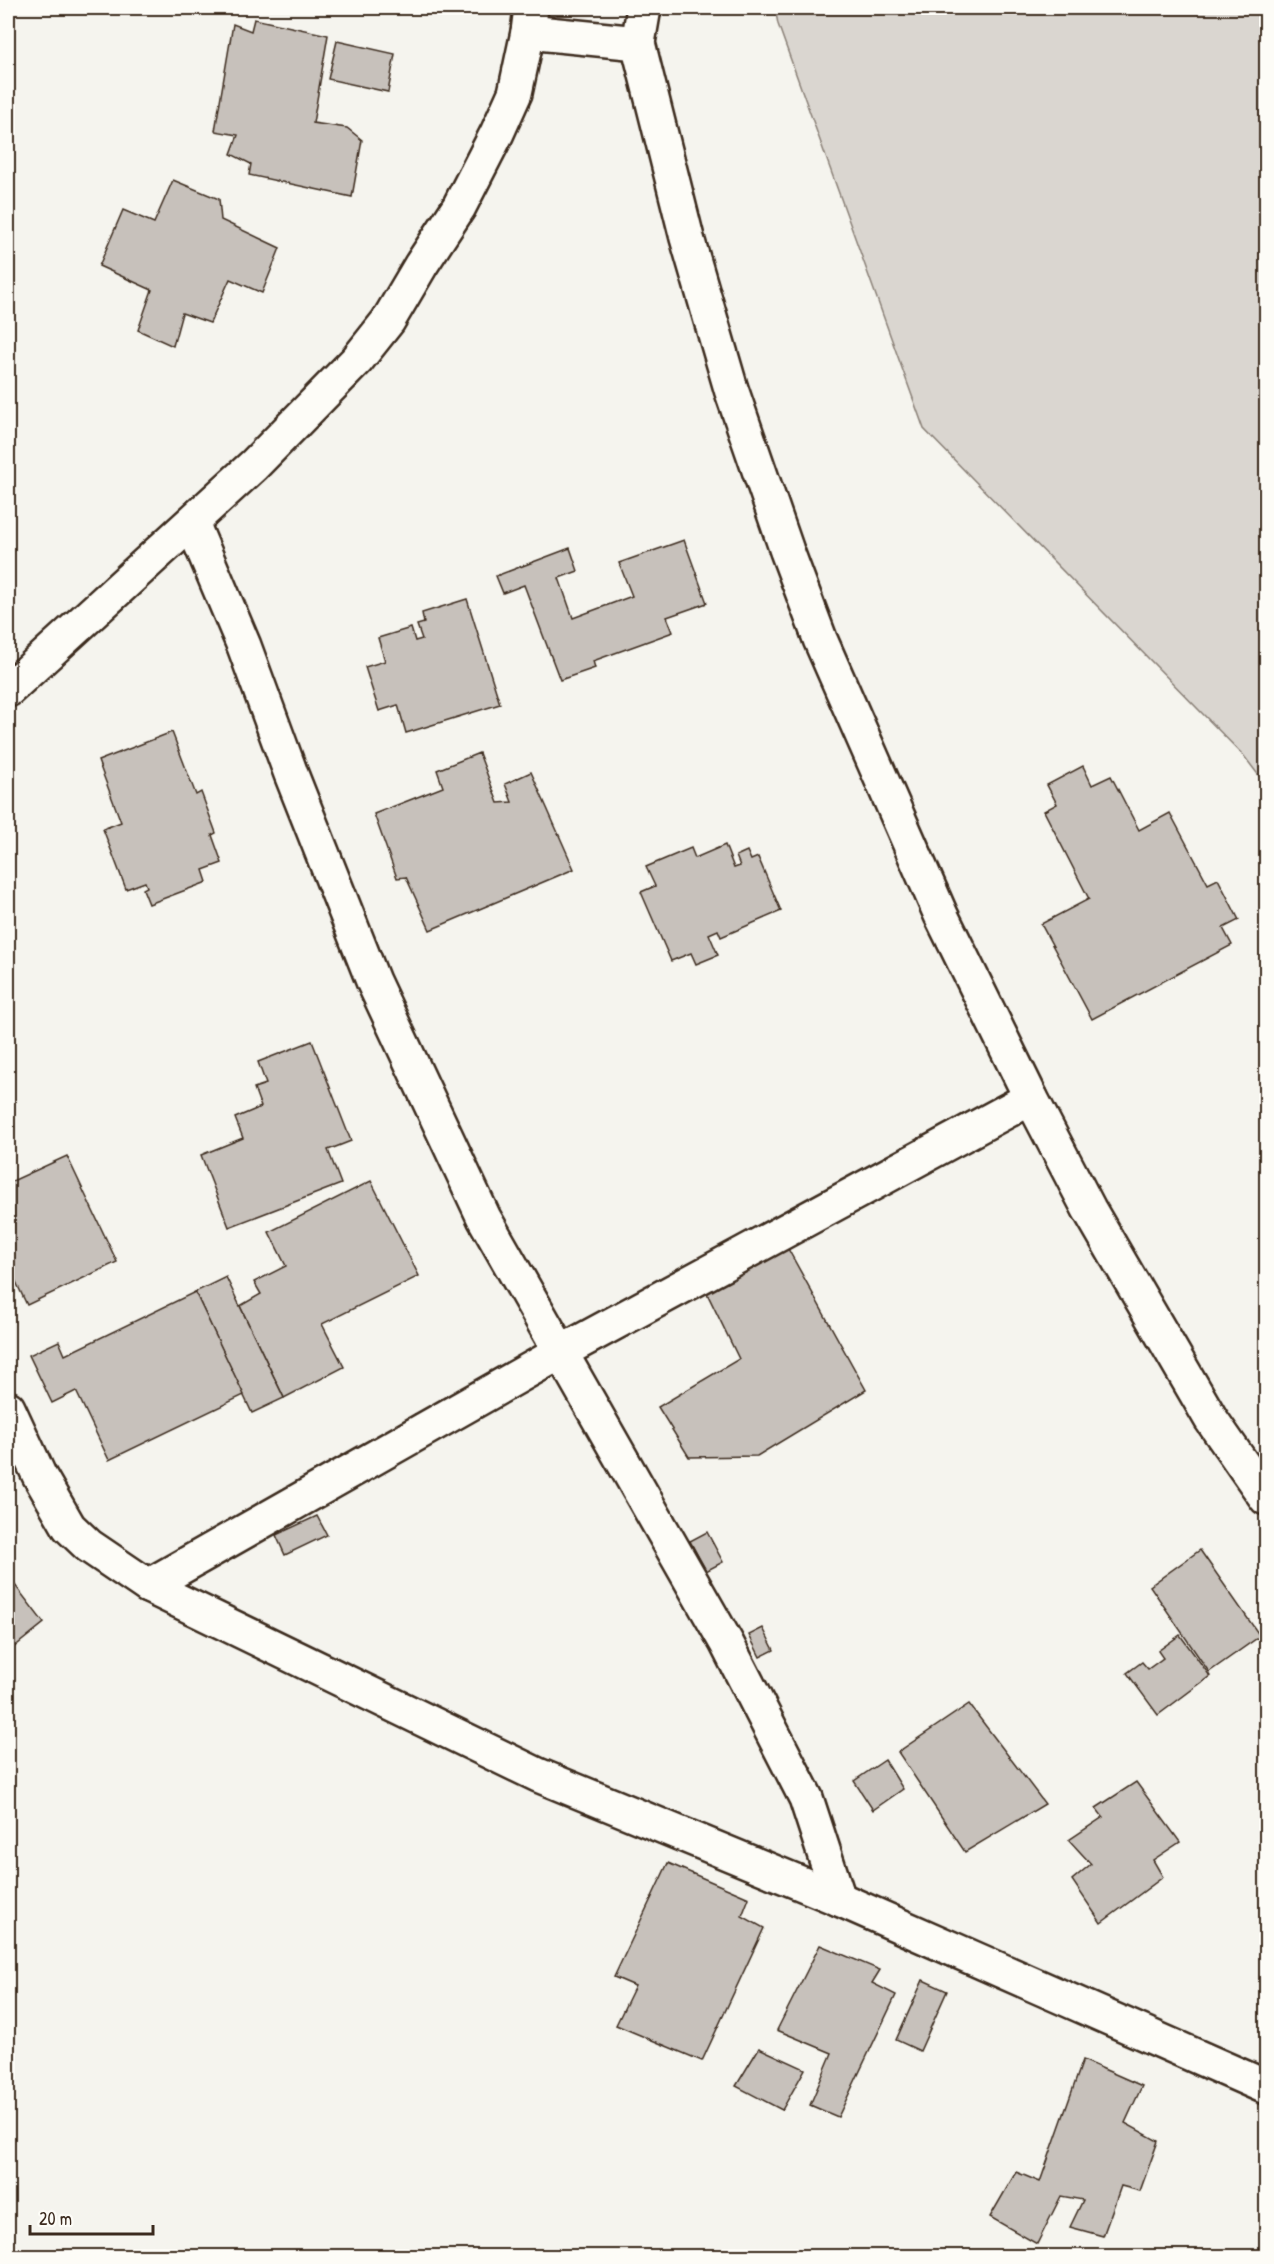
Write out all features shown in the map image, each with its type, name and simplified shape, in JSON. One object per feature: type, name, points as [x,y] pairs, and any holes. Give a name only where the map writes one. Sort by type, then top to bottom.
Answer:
[{"type":"street","points":[[644,8],[638,44],[702,292],[731,389],[820,639],[941,915],[1031,1098],[1089,1209],[1211,1419],[1266,1498]]},
{"type":"street","points":[[8,690],[254,465],[357,360],[388,321],[459,207],[497,133],[515,93],[529,20],[638,44]]},
{"type":"street","points":[[192,523],[244,646],[291,774],[373,981],[484,1218],[726,1642],[806,1798],[839,1899]]},
{"type":"street","points":[[148,1586],[561,1352],[1031,1098]]},
{"type":"street","points":[[8,1408],[39,1475],[69,1527],[89,1546],[148,1586],[538,1775],[839,1899],[1266,2087]]},
{"type":"shaded area","points":[[775,8],[1266,8],[1266,785],[1244,756],[924,429],[778,24]]},
{"type":"building","points":[[254,19],[328,35],[313,123],[347,128],[362,140],[352,197],[249,175],[251,164],[231,154],[238,135],[215,131],[233,24],[251,31]]},
{"type":"building","points":[[337,41],[395,54],[388,92],[328,79]]},
{"type":"building","points":[[173,180],[219,199],[221,220],[280,248],[262,293],[230,279],[210,323],[182,313],[173,346],[138,330],[152,290],[99,266],[123,210],[154,223]]},
{"type":"building","points":[[684,540],[707,603],[667,617],[673,632],[593,661],[595,668],[560,680],[524,585],[503,593],[496,576],[570,548],[578,571],[559,578],[573,618],[632,596],[619,563]]},
{"type":"building","points":[[467,599],[500,704],[406,733],[398,705],[379,711],[365,667],[385,661],[378,638],[411,628],[415,641],[422,639],[417,625],[424,623],[422,613]]},
{"type":"building","points":[[172,732],[196,795],[201,792],[216,833],[212,835],[222,863],[203,870],[207,882],[149,904],[143,889],[147,887],[145,882],[126,889],[103,829],[121,822],[98,761]]},
{"type":"building","points":[[479,753],[498,803],[512,802],[505,784],[531,772],[574,869],[430,930],[406,877],[397,878],[374,814],[443,787],[437,770]]},
{"type":"building","points":[[1083,766],[1092,785],[1111,776],[1139,830],[1170,813],[1208,884],[1218,879],[1239,920],[1223,928],[1232,945],[1092,1019],[1041,924],[1089,899],[1044,811],[1057,804],[1047,785]]},
{"type":"building","points":[[725,845],[734,868],[740,866],[736,856],[747,851],[751,860],[758,857],[781,911],[721,937],[718,930],[709,934],[718,955],[696,964],[691,953],[671,961],[641,892],[655,886],[646,867],[691,848],[695,858]]},
{"type":"building","points":[[312,1041],[351,1141],[328,1150],[341,1184],[229,1227],[201,1155],[243,1138],[235,1118],[261,1107],[254,1088],[266,1084],[258,1062]]},
{"type":"building","points":[[67,1156],[117,1262],[27,1305],[8,1265],[8,1183]]},
{"type":"building","points":[[371,1181],[419,1276],[322,1324],[344,1367],[284,1398],[240,1306],[261,1294],[254,1282],[286,1266],[269,1232]]},
{"type":"building","points":[[787,1247],[866,1390],[757,1456],[689,1457],[658,1407],[739,1359],[704,1287]]},
{"type":"building","points":[[226,1277],[284,1398],[252,1413],[195,1292]]},
{"type":"building","points":[[195,1292],[244,1395],[109,1460],[76,1391],[52,1403],[29,1355],[59,1341],[65,1355]]},
{"type":"building","points":[[317,1516],[327,1535],[285,1555],[276,1535]]},
{"type":"building","points":[[707,1532],[723,1562],[706,1571],[690,1541]]},
{"type":"building","points":[[1200,1550],[1260,1636],[1209,1672],[1150,1586]]},
{"type":"building","points":[[8,1576],[44,1623],[8,1652]]},
{"type":"building","points":[[763,1628],[774,1650],[760,1657],[749,1635]]},
{"type":"building","points":[[1180,1635],[1210,1676],[1158,1715],[1127,1673],[1142,1662],[1148,1669],[1163,1658],[1158,1651]]},
{"type":"building","points":[[969,1704],[1045,1804],[965,1852],[898,1752]]},
{"type":"building","points":[[885,1760],[903,1789],[873,1810],[854,1781]]},
{"type":"building","points":[[1136,1782],[1180,1842],[1153,1860],[1163,1877],[1101,1923],[1072,1880],[1091,1864],[1069,1840],[1103,1817],[1096,1808]]},
{"type":"building","points":[[668,1863],[749,1898],[742,1916],[764,1928],[702,2061],[616,2025],[635,1986],[614,1977]]},
{"type":"building","points":[[820,1945],[880,1970],[872,1983],[896,1995],[838,2117],[810,2105],[832,2053],[777,2030]]},
{"type":"building","points":[[923,1980],[947,1991],[920,2051],[896,2040]]},
{"type":"building","points":[[759,2048],[805,2069],[782,2110],[736,2086]]},
{"type":"building","points":[[1083,2060],[1142,2086],[1125,2123],[1158,2141],[1140,2191],[1121,2186],[1103,2236],[1070,2227],[1083,2200],[1061,2196],[1037,2244],[990,2217],[1016,2172],[1040,2182]]}]
